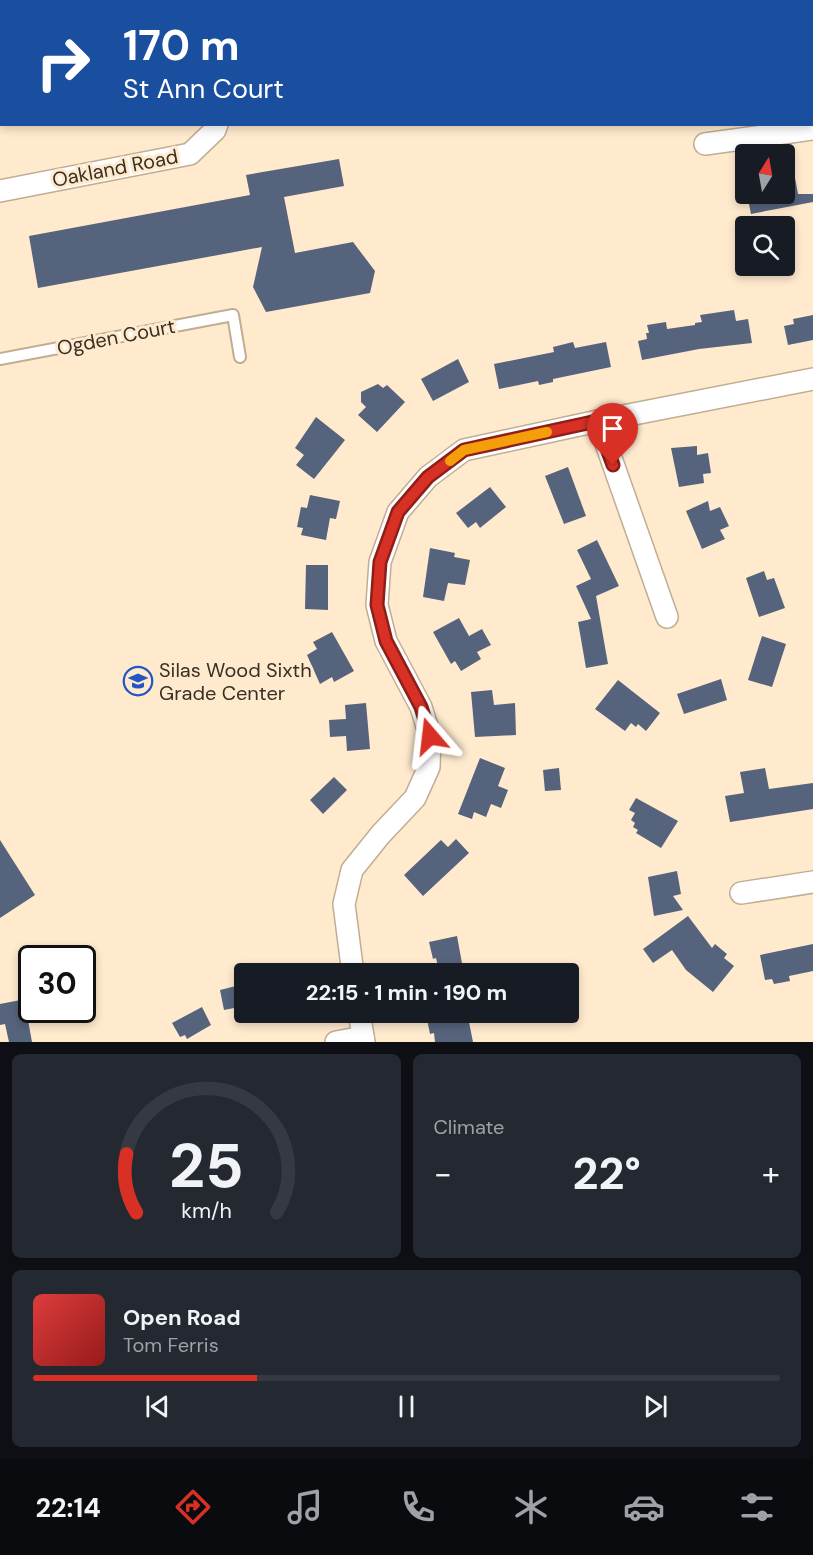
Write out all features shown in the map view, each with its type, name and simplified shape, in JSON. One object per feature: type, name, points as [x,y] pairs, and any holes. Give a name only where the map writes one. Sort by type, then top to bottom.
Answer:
[{"type":"street","name":"Oakland Road","points":[[0,191],[190,154],[216,128]]},
{"type":"street","points":[[705,144],[813,129]]},
{"type":"street","points":[[351,963],[344,904],[352,870],[381,834],[415,798],[429,768],[430,736],[421,707],[386,641],[377,605],[380,562],[398,512],[428,477],[464,450],[597,421],[813,379]]},
{"type":"street","points":[[597,421],[667,617]]},
{"type":"street","points":[[741,893],[813,882]]},
{"type":"street","points":[[336,1042],[363,1040],[361,1023]]},
{"type":"lane","name":"Ogden Court","points":[[0,358],[233,315],[240,357]]},
{"type":"building","points":[[339,159],[344,186],[284,197],[295,253],[353,242],[375,271],[370,293],[266,312],[253,287],[262,247],[38,288],[29,236],[250,195],[246,175]]},
{"type":"building","points":[[795,178],[798,194],[813,194],[813,202],[751,214],[749,204],[795,204]]},
{"type":"building","points":[[734,310],[736,321],[748,319],[752,343],[699,349],[642,360],[638,341],[647,339],[646,333],[649,333],[647,325],[666,322],[667,329],[695,325],[695,323],[702,322],[700,315]]},
{"type":"building","points":[[813,315],[813,340],[788,345],[784,326],[794,324],[793,319]]},
{"type":"building","points":[[573,342],[575,348],[606,342],[611,367],[553,379],[553,382],[539,385],[538,381],[499,389],[494,364],[554,352],[553,347]]},
{"type":"building","points":[[458,359],[469,382],[433,401],[421,379]]},
{"type":"building","points":[[378,384],[383,388],[387,385],[405,402],[377,432],[358,415],[366,407],[361,402],[361,392]]},
{"type":"building","points":[[316,417],[345,440],[314,479],[296,465],[304,455],[295,448]]},
{"type":"building","points":[[697,446],[697,455],[708,453],[711,473],[703,474],[704,483],[679,487],[671,448]]},
{"type":"building","points":[[568,467],[586,516],[564,524],[545,476]]},
{"type":"building","points":[[490,487],[506,507],[480,528],[476,522],[468,528],[456,513]]},
{"type":"building","points":[[310,495],[340,501],[336,519],[330,518],[326,540],[301,535],[303,528],[297,527],[301,507],[307,508]]},
{"type":"building","points":[[708,501],[710,511],[720,507],[729,526],[720,530],[725,539],[702,549],[686,511]]},
{"type":"building","points":[[597,540],[619,586],[596,596],[608,664],[586,668],[578,622],[591,619],[576,586],[591,579],[577,550]]},
{"type":"building","points":[[430,548],[455,553],[454,557],[470,560],[465,585],[448,583],[444,601],[423,597]]},
{"type":"building","points":[[306,565],[328,565],[328,610],[305,609]]},
{"type":"building","points":[[764,571],[767,580],[774,578],[785,608],[759,617],[746,578]]},
{"type":"building","points":[[459,618],[469,636],[482,629],[491,645],[477,652],[481,659],[461,671],[455,661],[451,664],[433,632]]},
{"type":"building","points":[[332,632],[354,671],[334,682],[332,677],[320,684],[307,655],[317,649],[313,642]]},
{"type":"building","points":[[762,636],[786,644],[772,687],[748,680]]},
{"type":"building","points":[[721,679],[727,700],[684,714],[677,694]]},
{"type":"building","points":[[618,680],[660,713],[646,731],[638,724],[636,727],[631,723],[625,731],[595,709]]},
{"type":"building","points":[[492,690],[494,705],[515,703],[516,735],[475,737],[471,692]]},
{"type":"building","points":[[366,703],[370,749],[347,751],[346,736],[330,737],[329,720],[346,719],[345,705]]},
{"type":"building","points":[[480,758],[505,768],[498,786],[508,790],[501,808],[491,804],[486,817],[474,812],[472,819],[458,814]]},
{"type":"building","points":[[559,768],[561,790],[545,791],[543,770]]},
{"type":"building","points":[[765,768],[769,789],[813,783],[813,809],[730,822],[725,796],[744,793],[740,772]]},
{"type":"building","points":[[334,777],[347,790],[323,814],[310,800]]},
{"type":"building","points":[[636,798],[678,821],[661,848],[636,833],[638,830],[633,827],[635,823],[631,820],[635,813],[629,810]]},
{"type":"building","points":[[456,839],[469,853],[423,896],[404,875],[441,840],[448,847]]},
{"type":"building","points":[[0,840],[35,895],[0,918]]},
{"type":"building","points":[[677,871],[681,894],[673,896],[683,910],[654,916],[648,877]]},
{"type":"building","points":[[688,916],[712,948],[715,944],[727,954],[724,958],[734,966],[713,992],[686,970],[672,950],[653,963],[643,949]]},
{"type":"building","points":[[457,936],[462,963],[437,963],[436,958],[433,959],[429,942]]},
{"type":"building","points":[[813,944],[813,971],[789,976],[790,981],[774,984],[772,979],[765,980],[760,955]]},
{"type":"building","points":[[234,986],[234,1008],[224,1010],[220,990]]},
{"type":"building","points":[[18,1001],[18,1023],[29,1023],[32,1042],[9,1042],[5,1024],[0,1025],[0,1004]]},
{"type":"building","points":[[202,1007],[211,1025],[187,1039],[185,1035],[180,1037],[172,1023]]},
{"type":"building","points":[[428,1023],[469,1023],[473,1042],[435,1042],[434,1033],[430,1034]]},
{"type":"slow traffic","points":[[450,461],[464,450],[547,432]]},
{"type":"place","name":"Silas Wood Sixth Grade Center","points":[[138,681]]},
{"type":"route","points":[[430,736],[421,707],[386,641],[377,605],[380,562],[398,512],[428,477],[464,450],[597,421],[613,465]]}]
